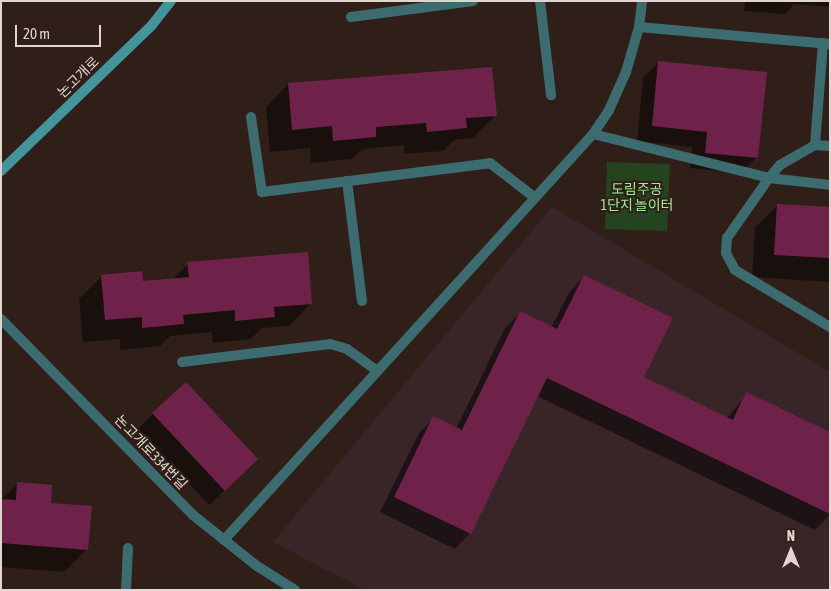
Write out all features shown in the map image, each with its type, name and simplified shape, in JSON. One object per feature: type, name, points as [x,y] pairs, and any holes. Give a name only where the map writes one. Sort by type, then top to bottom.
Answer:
[{"type":"main road","name":"논고개로","points":[[1,170],[152,25],[171,1]]},
{"type":"street","points":[[351,17],[411,5],[473,1]]},
{"type":"street","points":[[540,1],[551,96]]},
{"type":"street","points":[[224,540],[593,134],[612,102],[639,27],[642,1]]},
{"type":"street","points":[[639,27],[826,44],[815,145]]},
{"type":"street","points":[[251,117],[262,192],[490,163],[534,197]]},
{"type":"street","points":[[593,134],[769,178],[830,185]]},
{"type":"street","points":[[830,146],[815,145],[780,165],[727,238],[726,253],[730,264],[735,270],[830,327]]},
{"type":"street","points":[[347,181],[362,301]]},
{"type":"street","name":"논고개로334번길","points":[[1,319],[193,515],[224,540],[295,590]]},
{"type":"street","points":[[182,362],[330,344],[347,349],[377,371]]},
{"type":"street","points":[[126,590],[128,548]]},
{"type":"shaded area","points":[[552,207],[830,372],[830,590],[365,590],[273,542]]},
{"type":"green space","name":"도림주공 1단지 놀이터","points":[[607,162],[670,164],[667,231],[605,229]]},
{"type":"building","points":[[658,61],[767,72],[758,158],[705,153],[707,132],[652,126]]},
{"type":"building","points":[[492,67],[497,116],[466,118],[467,128],[427,132],[426,123],[376,127],[376,137],[333,141],[332,126],[292,130],[288,83]]},
{"type":"building","points":[[777,204],[830,207],[830,258],[774,255]]},
{"type":"building","points":[[308,252],[312,304],[274,307],[275,317],[235,321],[235,310],[183,315],[184,324],[142,328],[142,317],[105,320],[101,275],[142,271],[143,281],[189,277],[187,262]]},
{"type":"building","points":[[584,275],[673,318],[644,377],[733,420],[746,392],[830,432],[830,514],[547,378],[471,534],[394,497],[433,416],[462,430],[520,311],[557,329]]},
{"type":"building","points":[[186,382],[258,459],[225,491],[152,413]]},
{"type":"building","points":[[17,482],[52,485],[51,503],[92,506],[88,550],[1,543],[1,499],[16,500]]}]
